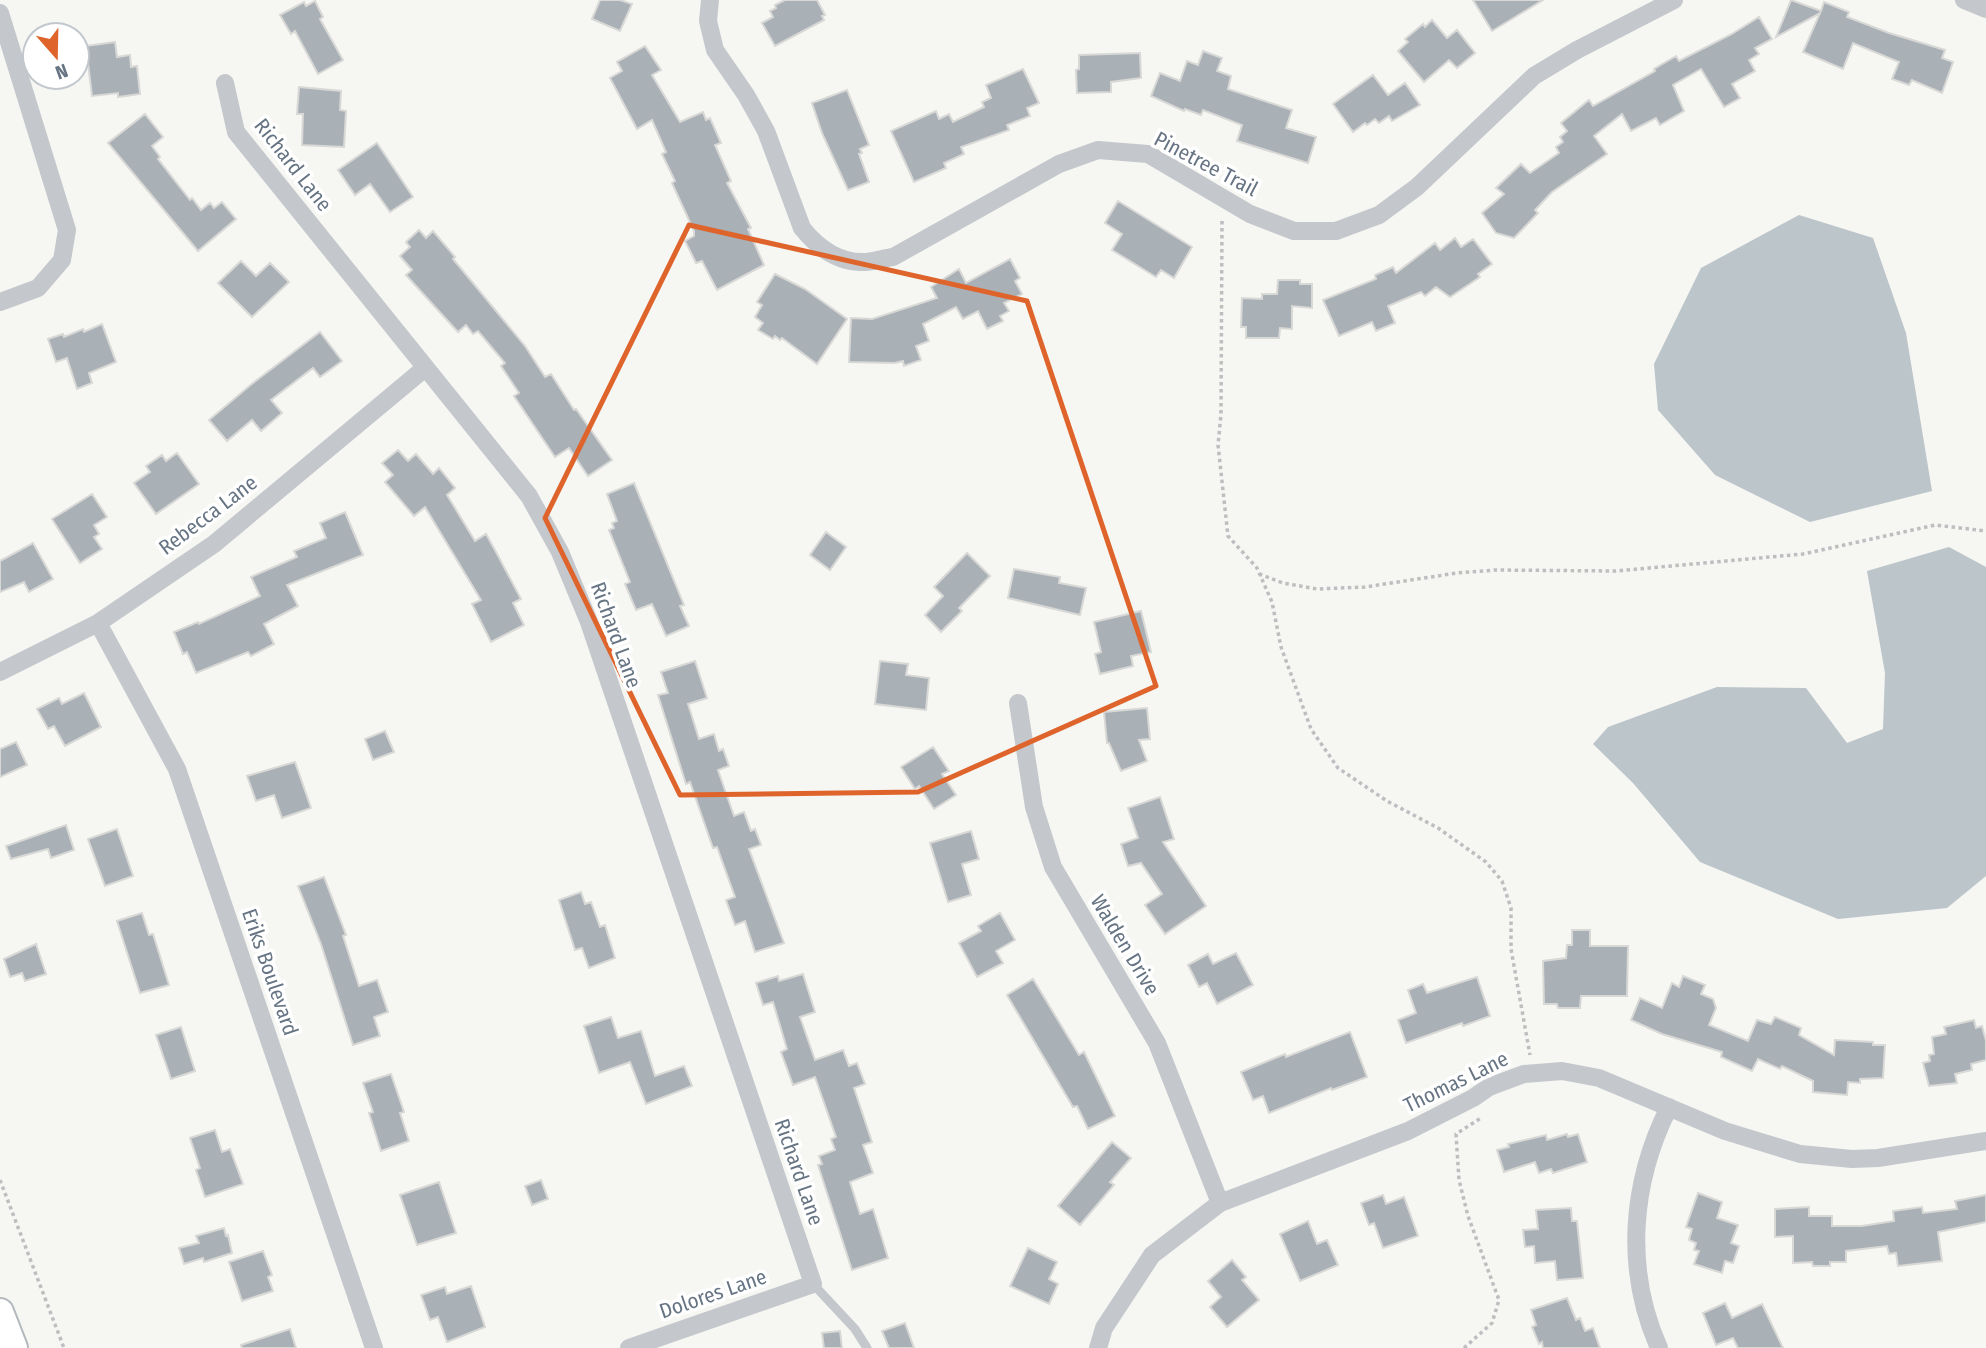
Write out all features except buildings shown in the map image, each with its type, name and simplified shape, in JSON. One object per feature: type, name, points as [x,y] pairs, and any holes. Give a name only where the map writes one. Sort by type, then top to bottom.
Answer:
[{"type":"main road","points":[[0,1312],[14,1348]]},
{"type":"street","name":"Pinetree Trail","points":[[710,0],[708,21],[715,50],[746,95],[766,131],[798,221],[820,248],[842,258],[868,262],[893,257],[1059,164],[1098,150],[1147,154],[1251,214],[1294,231],[1336,230],[1379,215],[1417,187],[1534,76],[1577,50],[1674,0]]},
{"type":"street","points":[[1964,0],[1986,9]]},
{"type":"street","points":[[0,13],[68,230],[62,260],[38,288],[0,302]]},
{"type":"street","name":"Richard Lane","points":[[225,83],[236,132],[529,496],[560,552],[594,636],[813,1284]]},
{"type":"street","name":"Rebecca Lane","points":[[0,672],[98,622],[214,544],[425,368]]},
{"type":"street","name":"Eriks Boulevard","points":[[98,622],[177,769],[374,1348]]},
{"type":"street","name":"Walden Drive","points":[[1018,702],[1034,807],[1053,867],[1157,1043],[1220,1203]]},
{"type":"street","name":"Thomas Lane","points":[[1098,1348],[1104,1328],[1152,1255],[1220,1203],[1408,1131],[1489,1087],[1524,1074],[1580,1072],[1616,1083],[1725,1132],[1800,1154],[1852,1159],[1878,1158],[1986,1140]]},
{"type":"street","points":[[1659,1348],[1641,1290],[1636,1249],[1636,1219],[1647,1158],[1669,1107]]},
{"type":"street","name":"Dolores Lane","points":[[629,1348],[813,1284]]},
{"type":"lane","points":[[813,1284],[855,1329],[867,1348]]},
{"type":"path","points":[[1222,197],[1221,414],[1218,445],[1228,536],[1259,574],[1272,602],[1281,647],[1311,729],[1338,768],[1387,801],[1438,828],[1486,862],[1502,881],[1511,908],[1511,949],[1534,1073]]},
{"type":"path","points":[[1259,574],[1283,583],[1317,589],[1365,587],[1495,570],[1628,571],[1803,554],[1935,525],[1986,531]]},
{"type":"path","points":[[1464,1348],[1492,1323],[1499,1300],[1468,1216],[1460,1180],[1456,1134],[1483,1117]]},
{"type":"path","points":[[0,1180],[64,1348]]},
{"type":"highlighted area","points":[[689,225],[1027,301],[1156,686],[918,792],[680,795],[545,518]]},
{"type":"shaded area","points":[[1799,215],[1873,238],[1906,333],[1932,491],[1810,522],[1715,475],[1658,410],[1654,364],[1701,268]]},
{"type":"shaded area","points":[[1949,547],[1986,567],[1986,876],[1947,908],[1838,919],[1700,862],[1633,783],[1593,744],[1608,727],[1717,687],[1806,688],[1847,743],[1883,729],[1885,673],[1867,571]]}]
